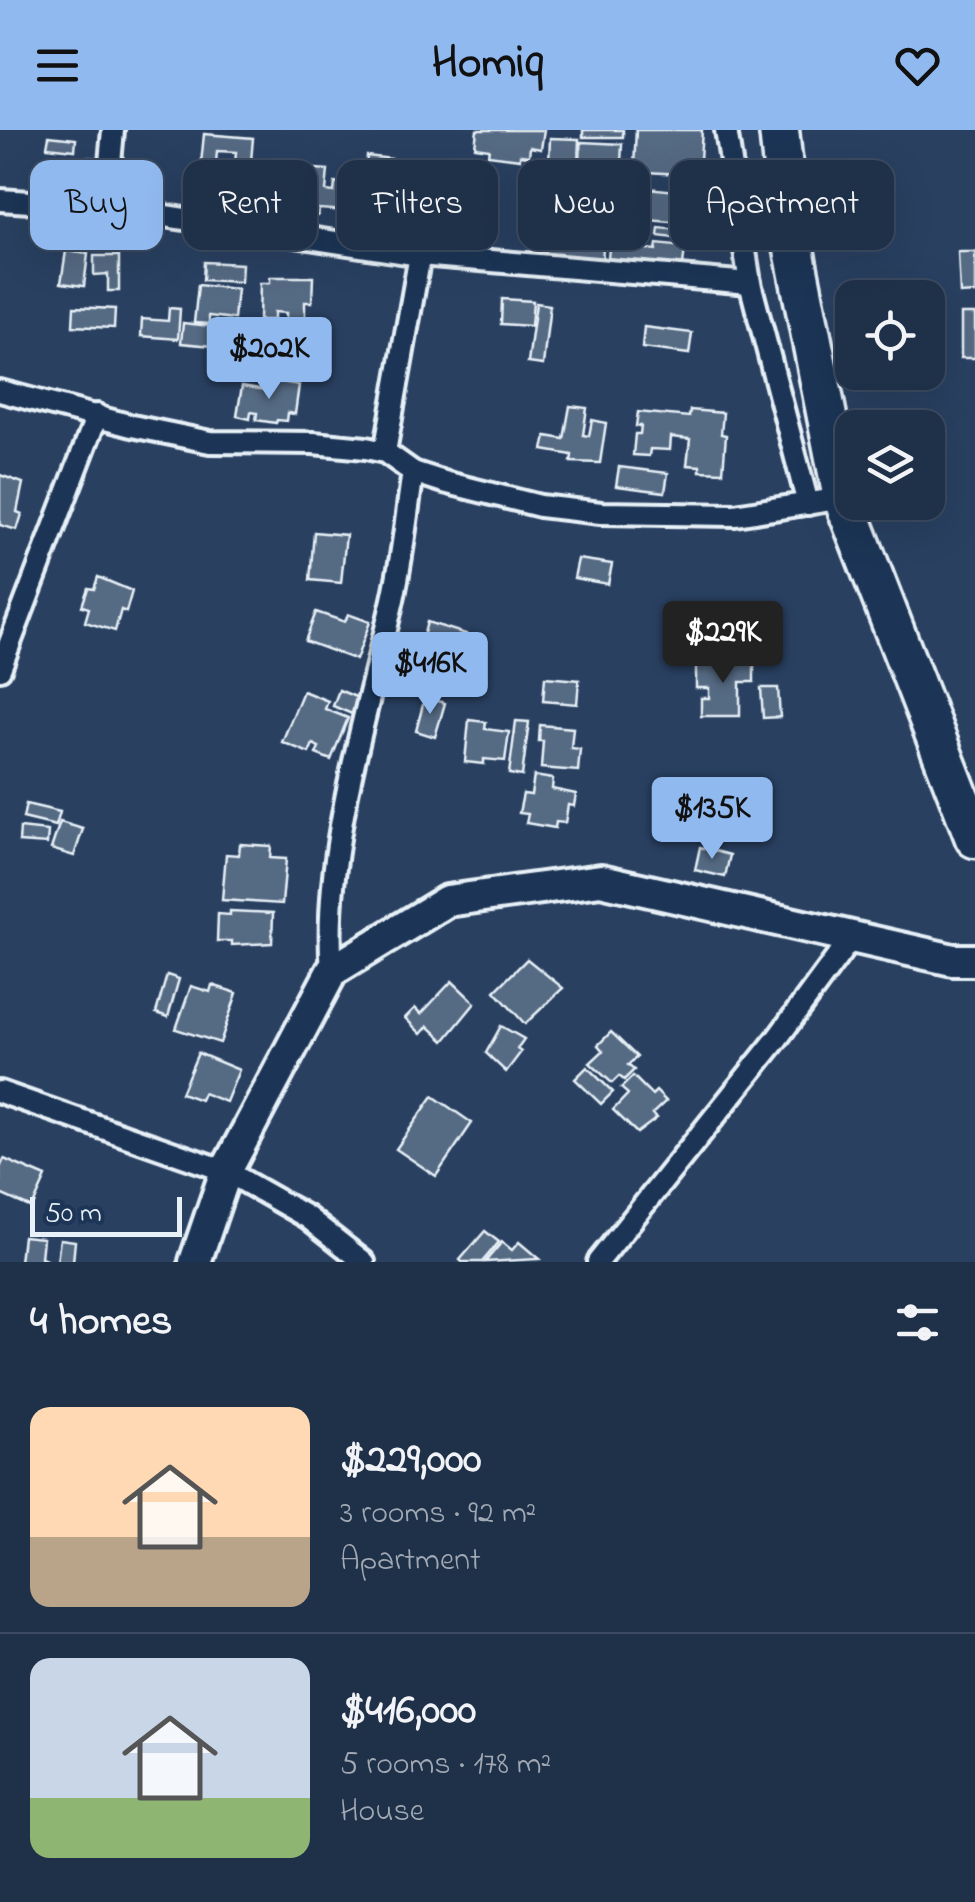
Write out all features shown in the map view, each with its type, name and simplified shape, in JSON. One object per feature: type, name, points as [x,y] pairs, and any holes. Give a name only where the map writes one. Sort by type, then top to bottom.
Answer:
[{"type":"highway","points":[[778,130],[825,501],[963,784],[975,838]]},
{"type":"street","points":[[110,160],[113,130]]},
{"type":"street","points":[[0,391],[210,442],[312,443],[384,452],[413,472],[540,506],[601,513],[734,515],[825,501],[750,283],[726,130]]},
{"type":"street","points":[[0,200],[30,202]]},
{"type":"street","points":[[163,216],[420,255],[750,283]]},
{"type":"street","points":[[384,452],[420,255]]},
{"type":"street","points":[[0,669],[97,415]]},
{"type":"street","points":[[332,971],[334,884],[355,758],[393,602],[413,472]]},
{"type":"street","points":[[195,1262],[226,1171],[332,971],[447,901],[601,880],[953,960],[975,960]]},
{"type":"street","points":[[598,1262],[776,1040],[852,937]]},
{"type":"street","points":[[0,1092],[226,1171],[307,1217],[364,1262]]},
{"type":"building","points":[[477,130],[544,130],[541,149],[530,147],[529,156],[520,155],[520,159],[488,155],[489,149],[475,147]]},
{"type":"building","points":[[583,130],[623,130],[623,137],[583,137]]},
{"type":"building","points":[[636,130],[702,130],[700,160],[670,160],[670,173],[650,172],[650,160],[634,160]]},
{"type":"building","points":[[204,134],[253,138],[251,160],[235,160],[236,152],[217,151],[216,160],[201,160]]},
{"type":"building","points":[[49,136],[76,139],[75,150],[47,147]]},
{"type":"building","points":[[550,138],[579,139],[578,160],[549,160]]},
{"type":"building","points":[[581,142],[622,144],[621,160],[580,160]]},
{"type":"building","points":[[367,156],[401,160],[367,160]]},
{"type":"building","points":[[317,169],[328,170],[326,191],[334,192],[337,183],[337,210],[319,209],[318,216]]},
{"type":"building","points":[[650,188],[670,190],[670,222],[650,220]]},
{"type":"building","points":[[659,228],[670,229],[670,238],[658,236]]},
{"type":"building","points":[[657,244],[670,245],[670,250],[685,250],[682,275],[607,267],[609,250],[656,250]]},
{"type":"building","points":[[530,250],[603,250],[602,265],[530,260]]},
{"type":"building","points":[[66,251],[88,254],[84,286],[61,283]]},
{"type":"building","points":[[958,252],[975,252],[975,293],[960,294]]},
{"type":"building","points":[[94,256],[119,256],[119,291],[108,291],[108,274],[94,275]]},
{"type":"building","points":[[204,262],[242,264],[241,282],[203,280]]},
{"type":"building","points":[[270,277],[313,277],[312,302],[305,302],[305,323],[286,323],[286,313],[274,312],[274,320],[259,320],[260,283],[270,283]]},
{"type":"building","points":[[198,285],[237,289],[234,319],[209,316],[209,324],[194,323]]},
{"type":"building","points":[[502,299],[533,301],[531,326],[501,324]]},
{"type":"building","points":[[536,303],[550,305],[543,365],[528,363]]},
{"type":"building","points":[[74,307],[115,309],[114,328],[73,326]]},
{"type":"building","points":[[169,308],[180,309],[178,339],[141,336],[142,319],[168,321]]},
{"type":"building","points":[[961,314],[975,314],[975,358],[961,358]]},
{"type":"building","points":[[183,323],[247,330],[245,349],[181,343]]},
{"type":"building","points":[[644,327],[692,333],[689,354],[642,348]]},
{"type":"building","points":[[274,381],[299,385],[295,414],[288,413],[287,421],[276,423],[256,420],[257,413],[251,412],[250,419],[237,416],[242,386],[272,391]]},
{"type":"building","points":[[570,406],[587,408],[583,435],[589,436],[592,420],[606,423],[600,463],[571,462],[572,455],[543,450],[546,436],[564,439]]},
{"type":"building","points":[[690,410],[723,413],[723,472],[700,471],[700,466],[687,465],[690,439],[671,437],[670,450],[650,449],[649,456],[633,455],[635,434],[640,434],[641,426],[636,426],[638,412],[689,417]]},
{"type":"building","points":[[619,467],[668,473],[665,492],[616,486]]},
{"type":"building","points":[[0,475],[23,483],[17,530],[0,525]]},
{"type":"building","points":[[314,532],[346,535],[341,583],[310,580]]},
{"type":"building","points":[[578,559],[612,564],[608,584],[574,578]]},
{"type":"building","points":[[98,577],[132,591],[115,631],[85,622],[89,608],[82,606],[88,588],[94,589]]},
{"type":"building","points":[[316,612],[345,622],[348,614],[370,622],[356,660],[305,641]]},
{"type":"building","points":[[427,622],[466,634],[455,670],[407,656],[412,639],[432,645],[434,640],[423,637]]},
{"type":"building","points":[[754,662],[754,682],[740,682],[740,716],[701,716],[701,698],[709,698],[709,688],[696,688],[696,663]]},
{"type":"building","points":[[545,677],[579,680],[577,704],[543,701]]},
{"type":"building","points":[[761,688],[778,688],[780,717],[763,718]]},
{"type":"building","points":[[339,690],[358,698],[352,714],[333,706]]},
{"type":"building","points":[[303,691],[328,701],[325,709],[348,718],[331,760],[316,754],[319,747],[313,744],[309,753],[282,742]]},
{"type":"building","points":[[425,697],[445,703],[435,737],[416,731]]},
{"type":"building","points":[[469,720],[486,722],[485,729],[509,732],[505,761],[465,762]]},
{"type":"building","points":[[516,721],[529,722],[522,776],[509,774]]},
{"type":"building","points":[[540,725],[573,728],[571,748],[580,749],[578,771],[541,768]]},
{"type":"building","points":[[534,776],[553,779],[552,789],[576,794],[574,806],[568,805],[565,823],[556,822],[555,828],[526,823],[528,814],[519,813],[523,794],[531,795]]},
{"type":"building","points":[[26,804],[60,812],[56,826],[23,818]]},
{"type":"building","points":[[60,822],[83,829],[74,856],[51,849]]},
{"type":"building","points":[[20,828],[48,831],[47,844],[19,842]]},
{"type":"building","points":[[240,844],[271,846],[270,858],[286,859],[282,904],[222,900],[226,854],[239,855]]},
{"type":"building","points":[[700,847],[730,855],[725,877],[695,870]]},
{"type":"building","points":[[230,911],[273,913],[272,943],[232,945],[232,941],[217,941],[218,914],[230,915]]},
{"type":"building","points":[[527,959],[563,988],[525,1024],[495,991]]},
{"type":"building","points":[[167,975],[179,979],[168,1017],[156,1013]]},
{"type":"building","points":[[452,981],[475,1003],[444,1041],[428,1026],[421,1034],[405,1018],[415,1008],[421,1014]]},
{"type":"building","points":[[212,985],[237,993],[220,1043],[176,1029],[191,986],[210,992]]},
{"type":"building","points":[[501,1026],[524,1039],[517,1049],[521,1052],[506,1072],[486,1053]]},
{"type":"building","points":[[611,1032],[637,1057],[628,1065],[634,1070],[624,1080],[619,1076],[612,1083],[590,1063],[603,1051],[598,1045]]},
{"type":"building","points":[[198,1053],[239,1070],[226,1102],[203,1093],[200,1100],[181,1093]]},
{"type":"building","points":[[587,1067],[613,1092],[601,1104],[575,1079]]},
{"type":"building","points":[[633,1076],[652,1095],[656,1091],[666,1101],[652,1114],[657,1118],[637,1133],[613,1110],[628,1094],[621,1088]]},
{"type":"building","points":[[433,1096],[472,1123],[436,1176],[396,1149]]},
{"type":"building","points":[[4,1159],[46,1177],[32,1208],[0,1194]]},
{"type":"building","points":[[485,1231],[499,1242],[482,1262],[462,1262],[460,1260]]},
{"type":"building","points":[[23,1236],[43,1238],[41,1258],[51,1262],[20,1262]]},
{"type":"building","points":[[60,1239],[75,1241],[73,1262],[57,1262]]},
{"type":"building","points":[[502,1242],[512,1250],[519,1242],[539,1259],[485,1262]]}]
